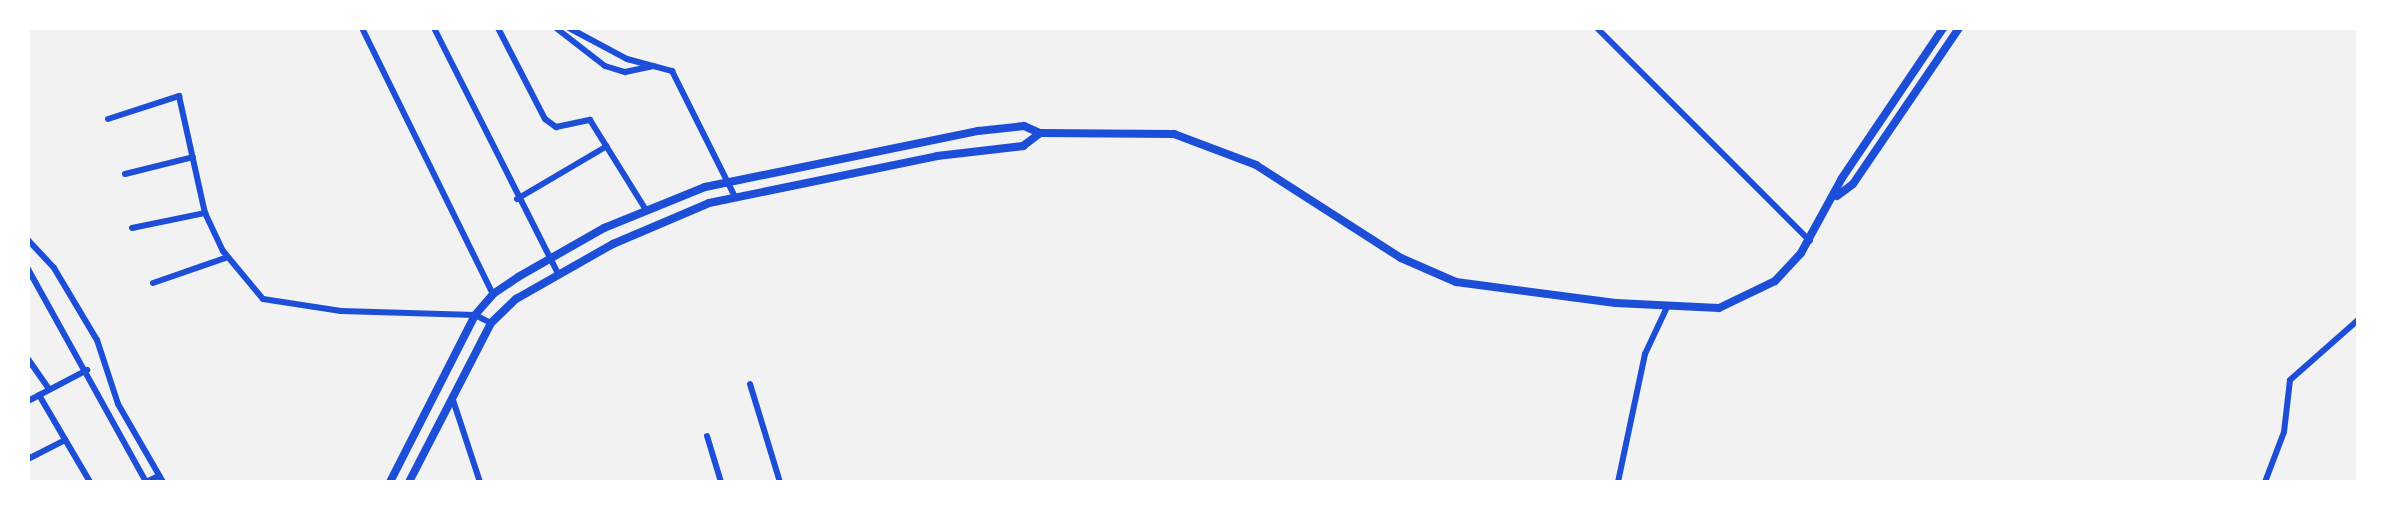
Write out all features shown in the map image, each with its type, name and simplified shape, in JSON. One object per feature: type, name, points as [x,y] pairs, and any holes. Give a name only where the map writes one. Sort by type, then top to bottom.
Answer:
[{"type":"street","points":[[362,28],[492,294]]},
{"type":"street","points":[[434,28],[517,199],[559,275]]},
{"type":"street","points":[[498,28],[545,119],[556,127],[590,120],[646,210]]},
{"type":"street","points":[[556,28],[605,66],[625,72],[656,65]]},
{"type":"street","points":[[569,28],[627,59],[666,66],[677,78],[735,197]]},
{"type":"street","points":[[1597,28],[1810,241]]},
{"type":"street","points":[[390,482],[475,315],[492,294],[550,260],[646,210],[729,181],[960,134],[1024,126],[1040,133],[1174,134],[1256,165],[1401,258],[1456,282],[1667,307],[1719,308],[1759,292],[1810,241],[1836,197],[1842,178],[1943,28]]},
{"type":"street","points":[[1836,197],[1853,184],[1959,28]]},
{"type":"street","points":[[108,118],[179,96],[205,213],[228,257],[263,299],[280,305],[475,315],[491,323]]},
{"type":"street","points":[[410,482],[491,323],[516,299],[559,275],[651,226],[735,197],[937,156],[1023,146],[1040,133]]},
{"type":"street","points":[[517,199],[607,146]]},
{"type":"street","points":[[125,174],[193,157]]},
{"type":"street","points":[[132,228],[205,213]]},
{"type":"street","points":[[28,269],[87,370],[146,482],[161,479],[118,404],[97,340],[54,268],[29,240]]},
{"type":"street","points":[[153,284],[228,257]]},
{"type":"street","points":[[1618,482],[1645,354],[1667,307]]},
{"type":"street","points":[[2265,482],[2284,432],[2290,380],[2358,320]]},
{"type":"street","points":[[28,359],[49,390]]},
{"type":"street","points":[[28,400],[87,370]]},
{"type":"street","points":[[750,384],[780,482]]},
{"type":"street","points":[[39,395],[90,482]]},
{"type":"street","points":[[452,397],[480,482]]},
{"type":"street","points":[[707,436],[721,482]]},
{"type":"street","points":[[28,459],[65,440]]}]
